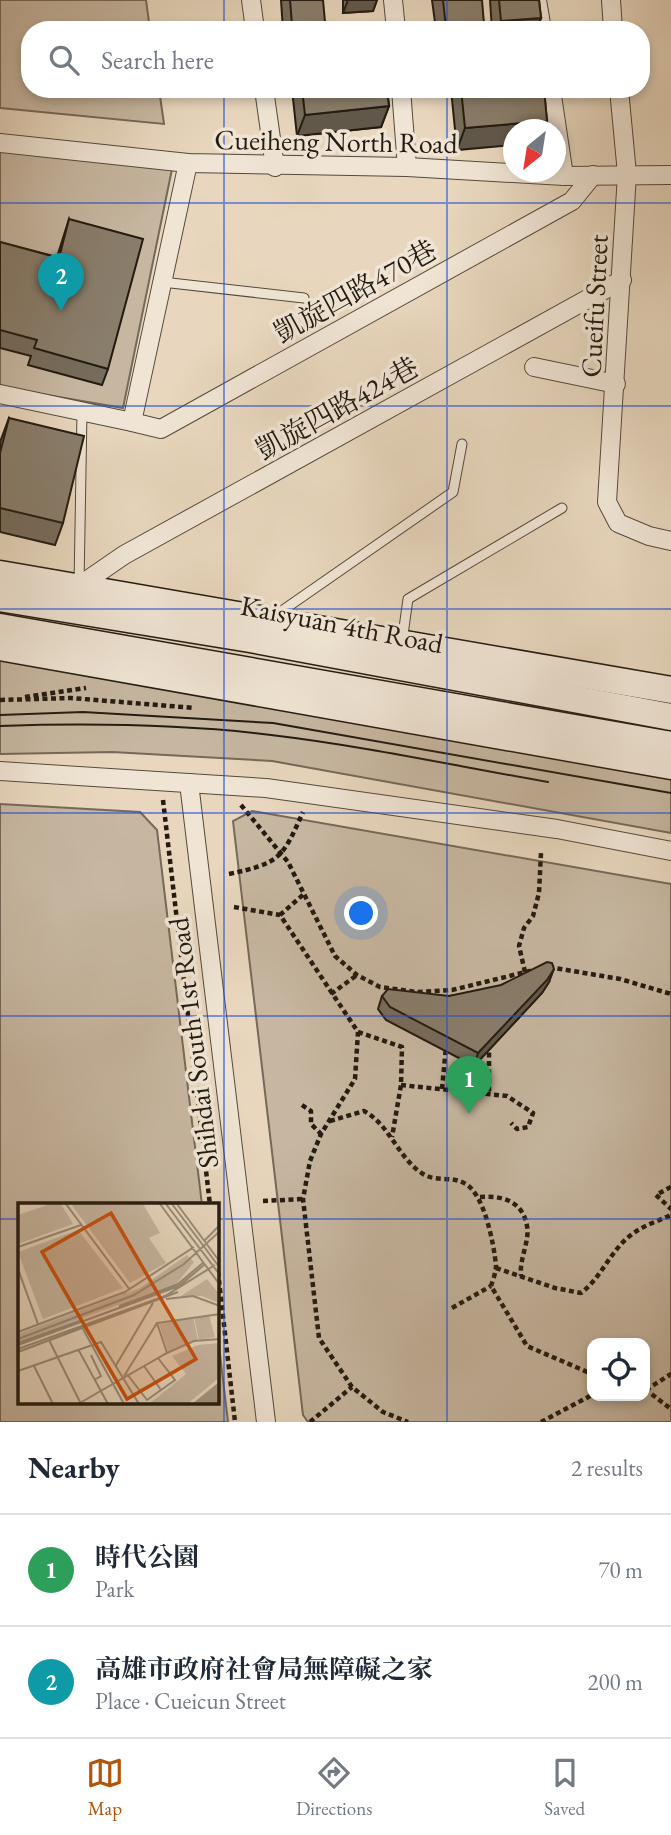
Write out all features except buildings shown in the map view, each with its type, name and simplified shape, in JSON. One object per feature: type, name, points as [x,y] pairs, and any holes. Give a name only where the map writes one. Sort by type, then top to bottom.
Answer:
[{"type":"street","points":[[251,0],[254,21]]},
{"type":"street","points":[[393,0],[395,21]]},
{"type":"street","points":[[537,0],[540,21]]},
{"type":"street","points":[[611,0],[612,21]]},
{"type":"street","points":[[265,98],[275,167]]},
{"type":"street","points":[[402,98],[407,167]]},
{"type":"street","points":[[552,98],[555,119]]},
{"type":"street","name":"Cueifu Street","points":[[620,98],[627,174],[607,502],[618,523],[649,536],[671,541]]},
{"type":"street","name":"Cueiheng North Road","points":[[0,144],[188,163],[275,167],[407,167],[503,173]]},
{"type":"street","points":[[132,422],[188,163]]},
{"type":"street","name":"Cueiheng North Road","points":[[566,176],[671,174]]},
{"type":"street","name":"凱旋四路470巷","points":[[0,394],[161,429],[572,201],[593,175]]},
{"type":"street","name":"凱旋四路424巷","points":[[77,623],[124,555],[622,280]]},
{"type":"street","points":[[534,367],[616,384]]},
{"type":"street","name":"Kaisyuan 4th Road","points":[[0,574],[77,623],[671,745]]},
{"type":"street","name":"Kaisyuan 4th Road","points":[[0,598],[77,623],[671,766]]},
{"type":"street","name":"Kaisyuan 4th Road","points":[[0,648],[77,623]]},
{"type":"street","name":"Kaisyuan 4th Road","points":[[0,627],[77,623],[258,630],[401,643],[671,690]]},
{"type":"street","name":"Kaisyuan 4th Road","points":[[258,630],[671,717]]},
{"type":"street","points":[[0,771],[266,788],[557,829],[671,851]]},
{"type":"street","name":"Shihdai South 1st Road","points":[[189,782],[266,1422]]},
{"type":"lane","points":[[162,282],[304,298]]},
{"type":"lane","points":[[77,623],[82,412]]},
{"type":"lane","points":[[258,630],[453,492],[462,444]]},
{"type":"lane","points":[[401,643],[408,599],[562,508]]},
{"type":"path","points":[[163,799],[210,1203]]},
{"type":"path","points":[[238,801],[282,855],[305,893],[335,956],[357,975],[380,987],[417,992],[452,990],[549,967],[620,979],[671,994]]},
{"type":"path","points":[[229,874],[266,866],[282,855],[303,812]]},
{"type":"path","points":[[525,972],[519,946],[524,928],[533,916],[539,893],[541,853]]},
{"type":"path","points":[[279,915],[305,893]]},
{"type":"path","points":[[234,907],[279,915],[358,1032],[402,1047],[401,1085],[392,1138]]},
{"type":"path","points":[[331,994],[357,975]]},
{"type":"path","points":[[488,980],[488,993]]},
{"type":"path","points":[[451,1003],[452,990]]},
{"type":"path","points":[[488,1031],[489,1094]]},
{"type":"path","points":[[358,1032],[355,1079],[321,1134],[310,1161],[303,1199],[319,1338],[352,1387],[383,1412],[408,1422]]},
{"type":"path","points":[[442,1089],[447,1040]]},
{"type":"path","points":[[401,1085],[507,1096],[533,1113],[528,1127],[517,1129],[511,1123]]},
{"type":"path","points":[[302,1105],[310,1111],[311,1124],[321,1134]]},
{"type":"path","points":[[330,1122],[364,1111],[374,1116],[407,1159],[423,1174],[468,1184],[480,1197],[496,1268],[491,1286],[452,1308]]},
{"type":"path","points":[[671,1187],[656,1195],[671,1209]]},
{"type":"path","points":[[480,1197],[501,1195],[519,1208],[528,1227],[519,1262],[521,1276]]},
{"type":"path","points":[[263,1200],[303,1199]]},
{"type":"path","points":[[496,1268],[581,1293],[595,1282],[613,1255],[631,1235],[671,1214]]},
{"type":"path","points":[[219,1282],[235,1422]]},
{"type":"path","points":[[491,1286],[527,1346],[587,1372]]},
{"type":"path","points":[[650,1386],[671,1374]]},
{"type":"path","points":[[310,1422],[352,1387]]},
{"type":"path","points":[[650,1393],[671,1409]]},
{"type":"path","points":[[541,1422],[587,1398]]},
{"type":"shaded area","points":[[0,0],[146,0],[149,21],[21,21],[21,98],[160,98],[164,124],[0,108]]},
{"type":"shaded area","points":[[0,150],[172,169],[123,408],[0,387]]},
{"type":"shaded area","points":[[0,657],[671,773],[671,833],[272,761],[112,752],[0,754]]},
{"type":"shaded area","points":[[0,804],[140,812],[157,830],[202,1203],[18,1203],[18,1405],[219,1405],[219,1346],[228,1422],[0,1422]]},
{"type":"shaded area","points":[[252,811],[671,884],[671,1422],[308,1422],[303,1415],[233,821]]},
{"type":"tram line","points":[[0,715],[83,712],[273,723],[671,793]]},
{"type":"tram line","points":[[0,726],[136,725],[237,731],[341,745],[548,782]]},
{"type":"place","name":"高雄市政府社會局無障礙之家","points":[[61,311]]},
{"type":"place","name":"時代公園","points":[[469,1114]]}]
